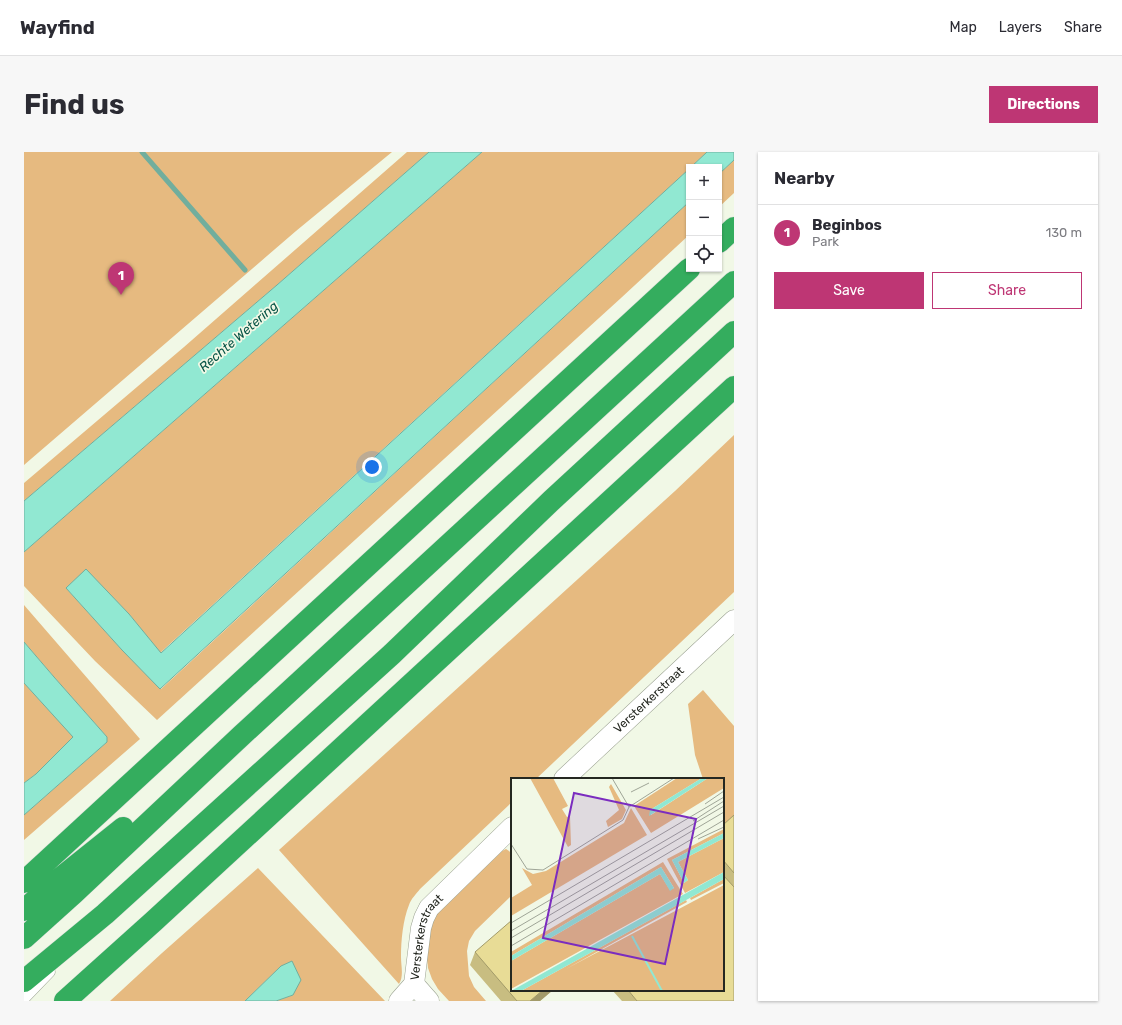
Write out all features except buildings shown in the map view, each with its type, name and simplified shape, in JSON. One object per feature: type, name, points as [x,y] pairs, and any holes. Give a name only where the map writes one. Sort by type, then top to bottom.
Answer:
[{"type":"highway","points":[[722,239],[734,228]]},
{"type":"highway","points":[[24,882],[686,272]]},
{"type":"highway","points":[[24,938],[74,893],[192,778],[242,734],[734,282]]},
{"type":"highway","points":[[24,981],[105,914],[392,654],[552,500],[734,332]]},
{"type":"highway","points":[[65,1001],[246,837],[734,387]]},
{"type":"highway","points":[[24,910],[63,876],[192,778]]},
{"type":"highway","points":[[24,868],[72,838]]},
{"type":"highway","points":[[85,1001],[154,921]]},
{"type":"street","name":"Versterkerstraat","points":[[565,778],[734,620]]},
{"type":"street","name":"Versterkerstraat","points":[[399,1001],[414,984],[422,928],[424,918],[429,908],[511,828]]},
{"type":"street","points":[[414,984],[429,1001]]},
{"type":"lane","points":[[24,999],[105,914]]},
{"type":"shaded area","points":[[24,152],[392,152],[296,231],[24,465]]},
{"type":"shaded area","points":[[407,152],[429,152],[277,285],[24,501],[24,483],[184,347]]},
{"type":"shaded area","points":[[482,152],[707,152],[694,164],[686,164],[686,172],[160,653],[129,614],[86,570],[66,588],[122,650],[161,689],[686,205],[686,238],[157,720],[95,661],[24,586],[24,552]]},
{"type":"shaded area","points":[[734,160],[734,193],[722,204],[722,200],[722,171]]},
{"type":"shaded area","points":[[734,435],[734,592],[537,778],[511,778],[511,803],[420,889],[411,901],[405,917],[403,930],[401,950],[402,974],[399,984],[279,850],[675,491]]},
{"type":"shaded area","points":[[24,605],[140,739],[24,840],[24,815],[107,742],[107,737],[24,642]]},
{"type":"shaded area","points":[[24,683],[74,737],[36,774],[24,783]]},
{"type":"shaded area","points":[[703,690],[734,726],[734,866],[724,850],[724,778],[703,778],[695,755],[688,704]]},
{"type":"shaded area","points":[[506,849],[511,853],[511,896],[475,931],[469,941],[467,951],[469,976],[474,987],[486,1001],[449,1001],[438,989],[428,968],[426,950],[429,927],[438,912],[502,851]]},
{"type":"shaded area","points":[[258,868],[385,1001],[276,1001],[293,995],[281,966],[245,1001],[110,1001],[162,953]]},
{"type":"water","name":"Rechte Wetering","points":[[429,152],[482,152],[24,552],[24,501],[277,285]]},
{"type":"water","points":[[707,152],[734,152],[734,160],[722,171],[722,164],[694,164]]},
{"type":"water","points":[[686,172],[686,205],[160,689],[122,650],[66,588],[86,569],[129,614],[161,653]]},
{"type":"water","points":[[24,642],[107,737],[107,742],[24,815],[24,783],[36,774],[73,737],[24,683]]},
{"type":"water","points":[[292,961],[301,980],[293,995],[276,1001],[245,1001],[281,966]]},
{"type":"waterway","points":[[142,152],[245,270]]},
{"type":"place","name":"Beginbos","points":[[121,295]]}]
